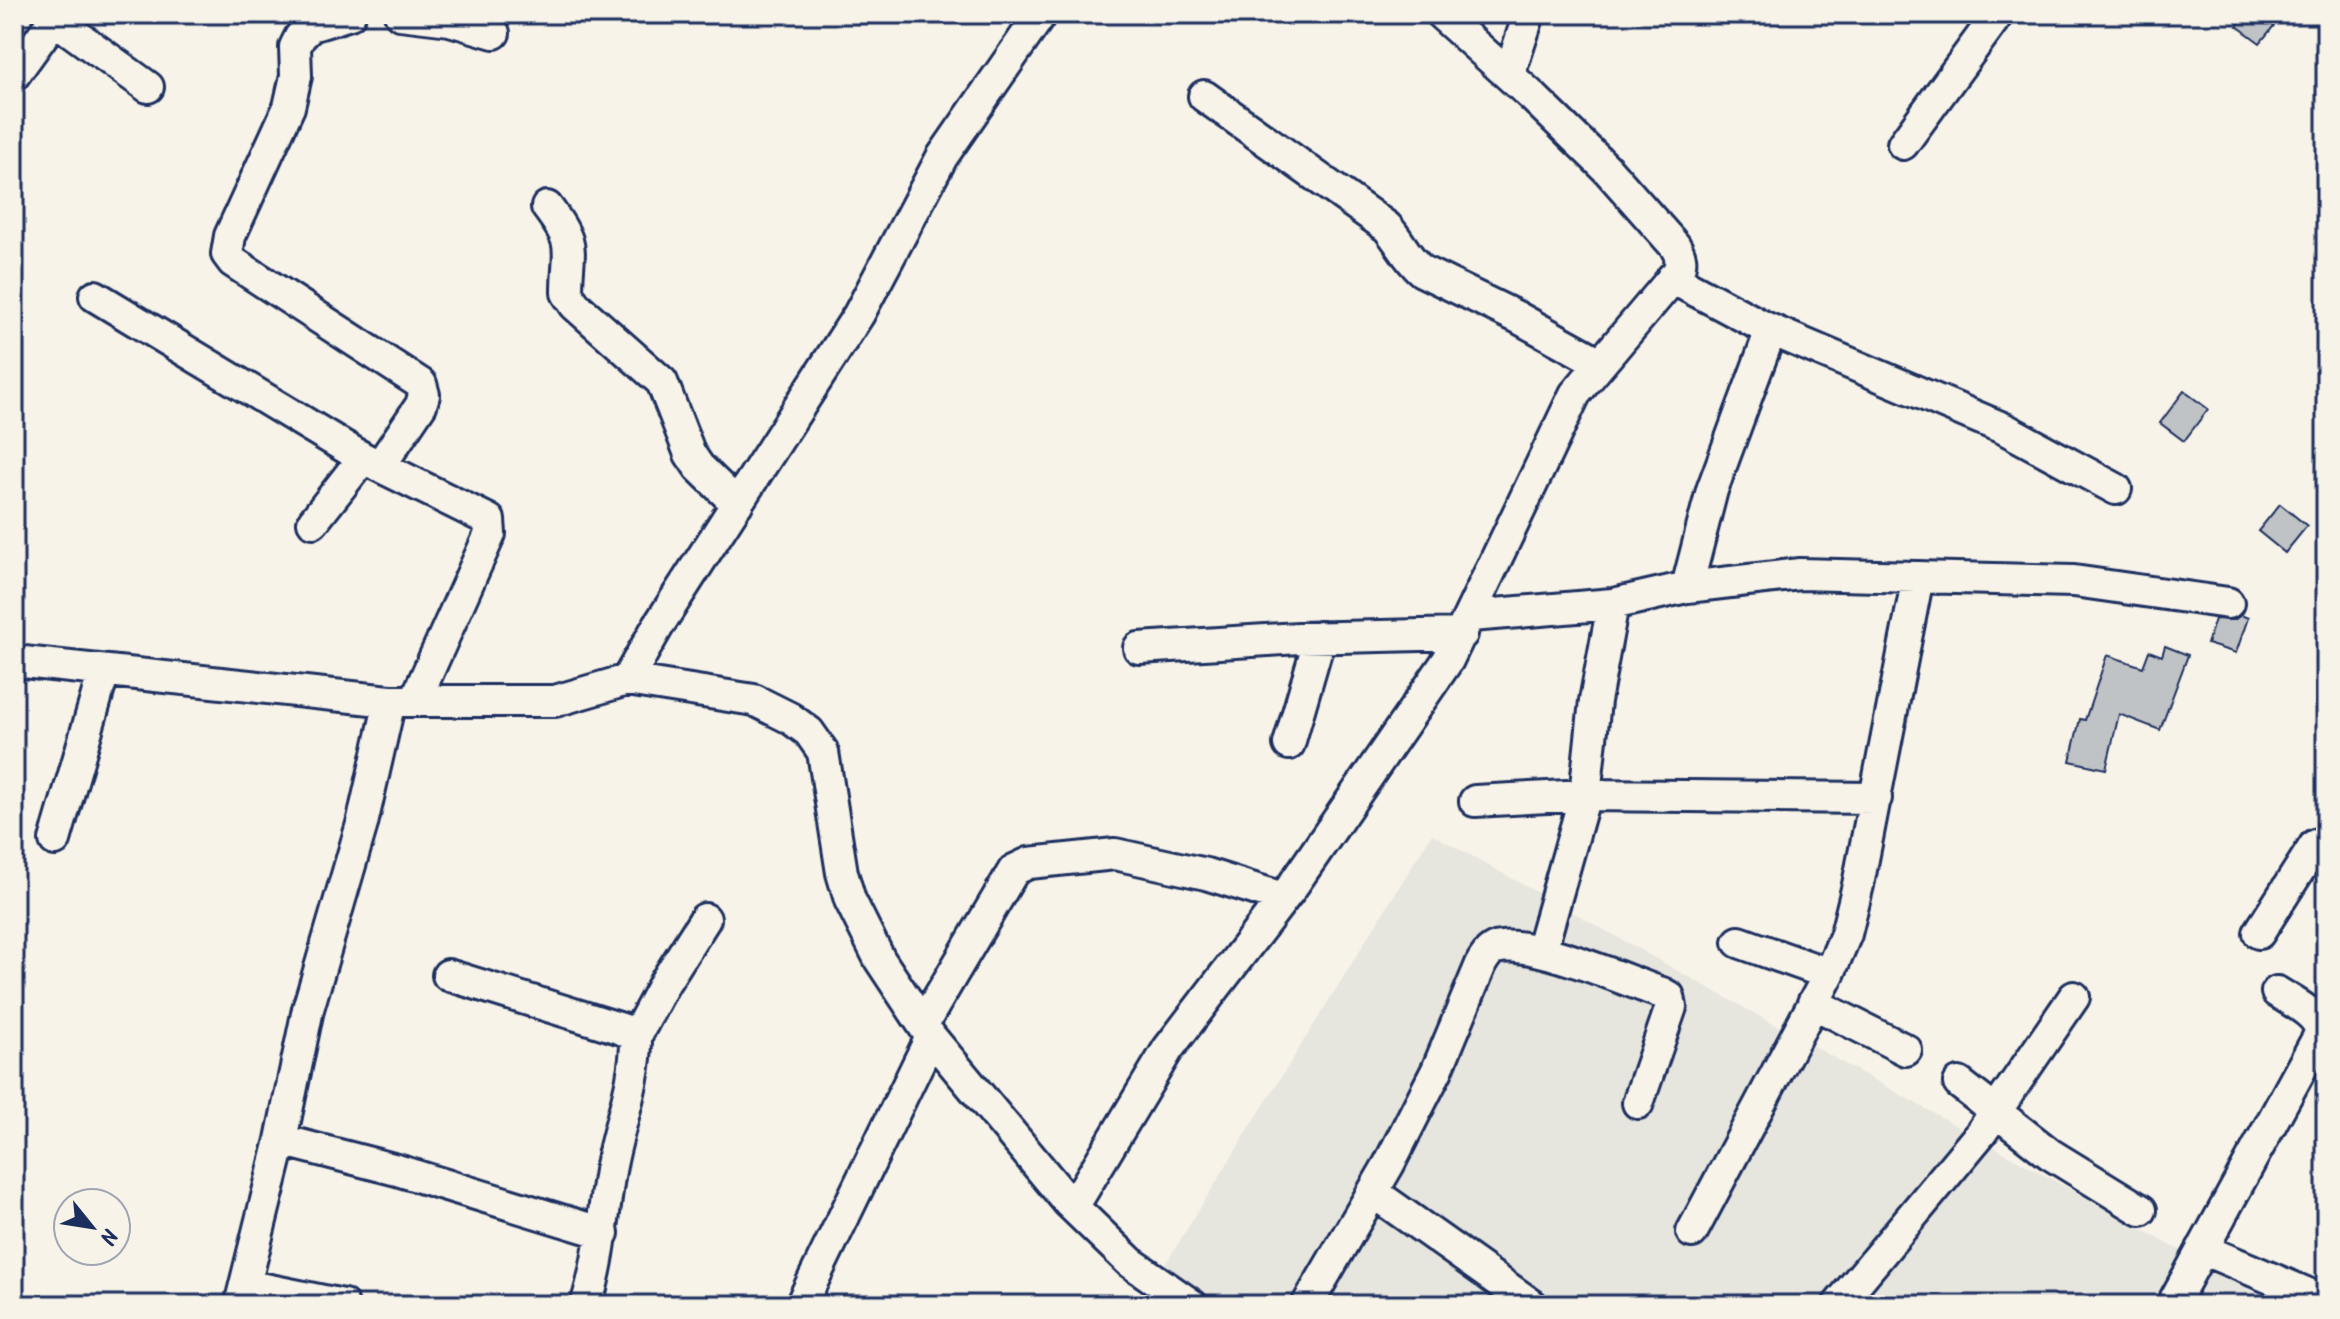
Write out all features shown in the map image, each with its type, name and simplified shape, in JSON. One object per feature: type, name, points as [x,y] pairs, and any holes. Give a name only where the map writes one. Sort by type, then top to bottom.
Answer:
[{"type":"street","points":[[313,522],[421,405],[424,395],[421,384],[233,262],[227,254],[230,236],[292,99],[296,76],[295,47],[300,37],[311,26],[350,14]]},
{"type":"street","points":[[400,14],[450,20],[494,33]]},
{"type":"street","points":[[627,680],[658,626],[859,314],[942,157],[1041,14]]},
{"type":"street","points":[[1073,1207],[1168,1049],[1283,898],[1420,704],[1467,625],[1575,394],[1681,265],[1681,256],[1675,246],[1607,169],[1441,14]]},
{"type":"street","points":[[1509,75],[1529,14]]},
{"type":"street","points":[[1903,144],[1998,14]]},
{"type":"street","points":[[14,75],[56,16],[148,87]]},
{"type":"street","points":[[1204,96],[1387,227],[1413,264],[1422,271],[1517,317],[1600,363]]},
{"type":"street","points":[[547,207],[566,232],[569,244],[571,260],[567,293],[575,305],[662,382],[690,454],[737,504]]},
{"type":"street","points":[[1672,278],[1762,326],[2005,429],[2116,489]]},
{"type":"street","points":[[95,296],[371,462],[489,520],[490,534],[402,701],[362,824],[308,1009],[281,1140],[243,1295],[343,1305]]},
{"type":"street","points":[[1687,587],[1712,490],[1767,341],[1767,332],[1762,326]]},
{"type":"street","points":[[1139,648],[1467,625],[1613,604],[1687,587],[1800,574],[2074,581],[2228,603]]},
{"type":"street","points":[[1692,1232],[1829,974],[1846,934],[1876,798],[1918,577]]},
{"type":"street","points":[[1541,951],[1585,795],[1595,701],[1613,604]]},
{"type":"street","points":[[1289,744],[1320,637]]},
{"type":"street","points":[[14,661],[402,701],[555,701],[627,680],[754,700],[790,718],[809,732],[823,752],[842,873],[850,900],[880,960],[927,1030],[1073,1207],[1130,1262],[1192,1305]]},
{"type":"street","points":[[55,840],[104,671]]},
{"type":"street","points":[[1475,801],[1585,795],[1876,798]]},
{"type":"street","points":[[2259,933],[2315,845],[2326,841]]},
{"type":"street","points":[[801,1305],[927,1030],[1014,870],[1029,863],[1115,854],[1206,874],[1283,898]]},
{"type":"street","points":[[586,1305],[596,1276],[609,1176],[631,1083],[636,1036],[665,982],[705,919]]},
{"type":"street","points":[[1739,942],[1829,974]]},
{"type":"street","points":[[1307,1305],[1374,1193],[1437,1070],[1487,953],[1503,946],[1541,951],[1669,997],[1671,1007],[1638,1103]]},
{"type":"street","points":[[448,975],[636,1036]]},
{"type":"street","points":[[2172,1305],[2320,1034],[2315,1018],[2277,992]]},
{"type":"street","points":[[1838,1305],[1981,1133],[2074,997]]},
{"type":"street","points":[[1813,1003],[1906,1050]]},
{"type":"street","points":[[1959,1083],[2050,1154],[2141,1210]]},
{"type":"street","points":[[281,1140],[397,1170],[603,1233]]},
{"type":"street","points":[[1374,1193],[1532,1305]]},
{"type":"street","points":[[2202,1249],[2313,1296]]},
{"type":"shaded area","points":[[1432,834],[2278,1305],[1140,1305]]},
{"type":"building","points":[[2246,14],[2266,14],[2277,22],[2260,43],[2237,26]]},
{"type":"building","points":[[2184,391],[2208,409],[2184,441],[2160,423]]},
{"type":"building","points":[[2280,504],[2307,526],[2285,553],[2258,531]]},
{"type":"building","points":[[2241,615],[2248,618],[2236,653],[2207,644],[2215,619],[2234,620]]},
{"type":"building","points":[[2165,646],[2188,655],[2160,730],[2119,714],[2106,769],[2070,761],[2080,719],[2085,720],[2107,655],[2143,667],[2149,651],[2162,656]]}]
